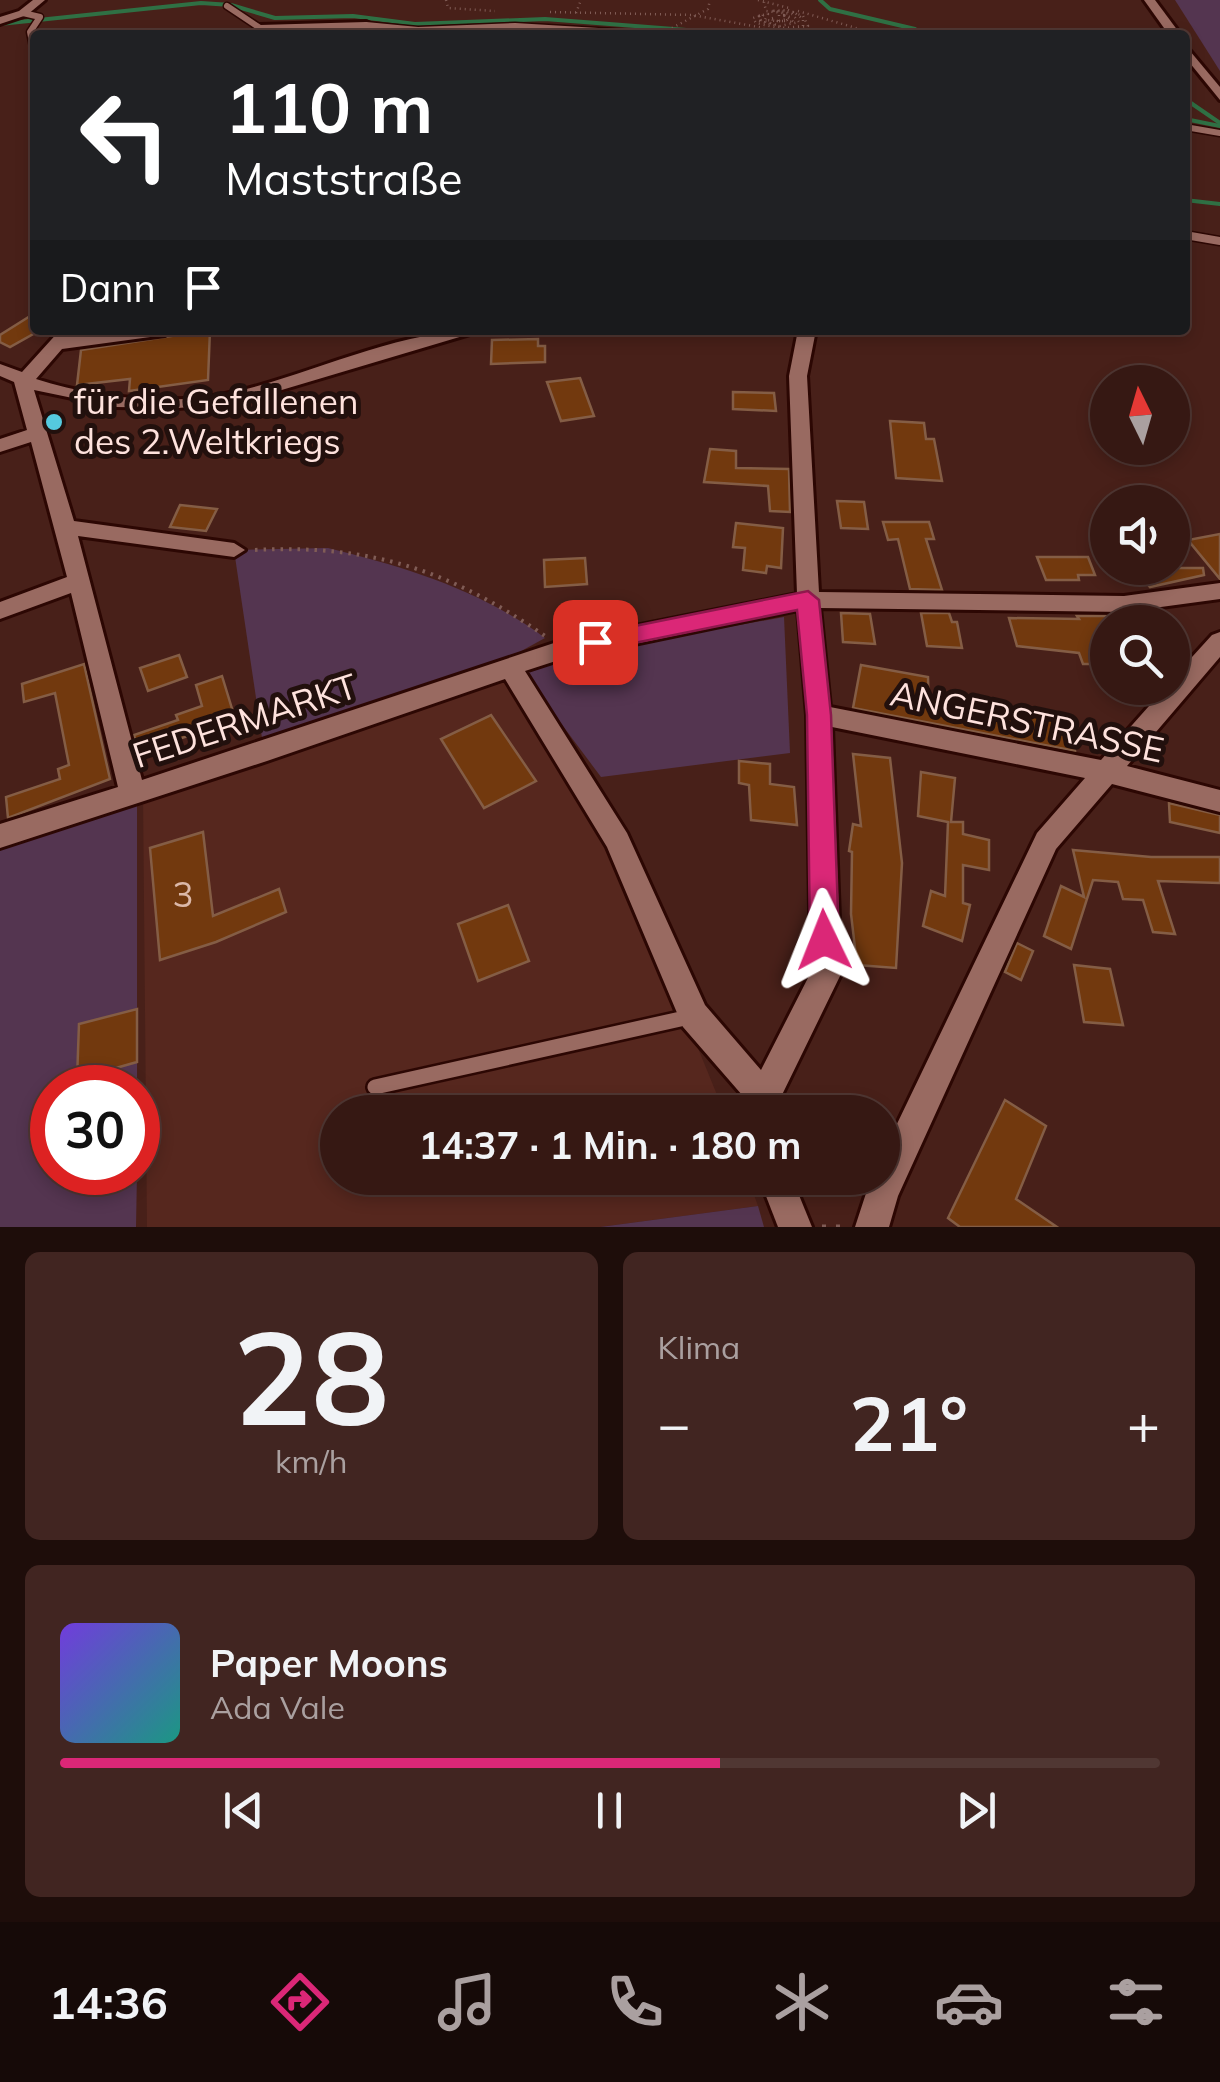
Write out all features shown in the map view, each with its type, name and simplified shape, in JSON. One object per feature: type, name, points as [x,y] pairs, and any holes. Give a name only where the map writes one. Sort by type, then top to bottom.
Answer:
[{"type":"street","points":[[0,21],[24,13],[40,0]]},
{"type":"street","points":[[1149,0],[1171,30]]},
{"type":"street","points":[[1190,56],[1220,96]]},
{"type":"street","points":[[23,382],[64,337],[93,335]]},
{"type":"street","points":[[0,369],[23,382],[122,400],[208,401],[238,397],[452,335]]},
{"type":"street","points":[[769,1095],[826,974],[819,715],[808,600],[798,376],[806,335]]},
{"type":"street","points":[[23,382],[65,527],[133,795]]},
{"type":"street","points":[[0,446],[38,434]]},
{"type":"street","points":[[65,527],[234,550]]},
{"type":"street","points":[[0,610],[79,581]]},
{"type":"street","name":"FEDERMARKT","points":[[0,836],[133,795],[560,650],[808,600],[1124,604],[1220,591]]},
{"type":"street","points":[[872,1227],[882,1193],[1046,841],[1220,640]]},
{"type":"street","points":[[511,668],[618,841],[694,1016],[756,1095]]},
{"type":"street","name":"ANGERSTRASSE","points":[[819,715],[1105,771],[1220,801]]},
{"type":"street","points":[[783,1195],[795,1227]]},
{"type":"lane","points":[[227,6],[254,30]]},
{"type":"lane","points":[[24,13],[39,20],[32,30]]},
{"type":"lane","points":[[363,30],[515,26],[582,30]]},
{"type":"lane","points":[[1190,128],[1220,133]]},
{"type":"lane","points":[[1190,236],[1220,240]]},
{"type":"lane","points":[[376,1087],[694,1016]]},
{"type":"path","points":[[446,0],[448,8],[456,10],[508,11]]},
{"type":"path","points":[[576,13],[580,0]]},
{"type":"path","points":[[670,30],[676,23],[708,9],[710,0]]},
{"type":"path","points":[[758,0],[862,30]]},
{"type":"path","points":[[764,2],[766,11],[792,14],[799,22],[791,26],[772,24],[761,20],[763,15],[759,15],[759,22],[784,28],[803,26],[803,19],[794,12],[771,11],[788,10],[804,16],[808,26],[797,29],[774,28],[756,23],[753,18],[762,13],[768,14],[765,20],[774,24],[794,22],[789,14],[780,15],[779,20],[790,17],[785,22],[770,19],[773,18]]},
{"type":"path","points":[[542,12],[692,16],[770,30]]},
{"type":"path","points":[[234,550],[328,548],[404,565],[516,614],[560,650]]},
{"type":"path","points":[[822,1227],[842,1227]]},
{"type":"shaded area","points":[[1175,0],[1220,0],[1220,71]]},
{"type":"shaded area","points":[[328,548],[385,563],[469,593],[545,638],[514,655],[262,738],[234,550]]},
{"type":"shaded area","points":[[784,617],[790,753],[601,777],[524,674],[568,656]]},
{"type":"shaded area","points":[[499,676],[561,760],[614,842],[717,1095],[320,1095],[320,1195],[754,1195],[758,1206],[600,1227],[147,1227],[147,1195],[160,1195],[160,1065],[146,1065],[143,793]]},
{"type":"shaded area","points":[[137,796],[137,1065],[30,1065],[30,1195],[137,1195],[136,1227],[0,1227],[0,842]]},
{"type":"shaded area","points":[[758,1206],[764,1227],[600,1227]]},
{"type":"building","points":[[30,316],[31,335],[10,347],[0,342],[0,335]]},
{"type":"building","points":[[178,335],[210,335],[208,380],[129,391],[130,379],[77,385],[81,350]]},
{"type":"building","points":[[538,339],[538,346],[545,346],[545,362],[491,364],[492,340]]},
{"type":"building","points":[[580,378],[594,416],[561,421],[547,382]]},
{"type":"building","points":[[733,392],[774,393],[776,411],[733,409]]},
{"type":"building","points":[[890,421],[924,423],[926,439],[934,439],[942,481],[896,478]]},
{"type":"building","points":[[710,449],[736,451],[736,468],[789,469],[790,512],[770,511],[768,486],[704,482]]},
{"type":"building","points":[[837,501],[864,502],[868,529],[841,528]]},
{"type":"building","points":[[180,505],[217,509],[206,531],[170,527]]},
{"type":"building","points":[[883,522],[929,522],[934,539],[926,539],[942,590],[910,589],[898,539],[888,540]]},
{"type":"building","points":[[736,523],[783,528],[781,568],[767,566],[766,573],[743,570],[745,548],[733,547]]},
{"type":"building","points":[[1220,534],[1220,579],[1190,542]]},
{"type":"building","points":[[1037,557],[1088,557],[1090,575],[1078,575],[1079,580],[1046,580]]},
{"type":"building","points":[[585,558],[587,584],[545,587],[544,560]]},
{"type":"building","points":[[1190,568],[1203,568],[1204,575],[1190,578]]},
{"type":"building","points":[[841,613],[870,614],[875,644],[843,642]]},
{"type":"building","points":[[921,613],[949,613],[952,622],[957,622],[962,648],[927,646]]},
{"type":"building","points":[[1077,616],[1090,616],[1090,664],[1083,664],[1079,653],[1017,646],[1009,618],[1079,619]]},
{"type":"building","points":[[179,655],[187,677],[148,691],[140,668]]},
{"type":"building","points":[[84,664],[110,779],[8,818],[6,797],[60,779],[58,769],[69,765],[55,693],[24,702],[22,684]]},
{"type":"building","points":[[861,665],[928,677],[929,708],[969,715],[970,699],[1073,723],[1075,751],[853,708]]},
{"type":"building","points":[[222,676],[233,712],[216,717],[219,727],[138,751],[134,735],[178,720],[176,715],[202,706],[196,685]]},
{"type":"building","points":[[491,715],[536,781],[484,808],[441,739]]},
{"type":"building","points":[[853,754],[890,758],[902,863],[896,968],[857,965],[849,851],[853,824],[861,826]]},
{"type":"building","points":[[739,761],[770,764],[770,784],[794,787],[797,825],[751,820],[749,785],[739,783]]},
{"type":"building","points":[[921,772],[955,778],[951,822],[963,822],[963,834],[989,840],[989,870],[963,865],[963,903],[970,905],[962,941],[923,926],[931,891],[945,896],[948,822],[918,816]]},
{"type":"building","points":[[1169,803],[1220,815],[1220,833],[1170,822]]},
{"type":"building","points":[[203,832],[213,916],[279,889],[286,912],[216,942],[160,960],[150,848]]},
{"type":"building","points":[[1073,850],[1151,857],[1220,857],[1220,883],[1158,881],[1175,934],[1153,932],[1143,900],[1123,899],[1118,882],[1093,880],[1071,949],[1044,936],[1061,886],[1084,897]]},
{"type":"building","points":[[508,905],[529,961],[478,981],[458,924]]},
{"type":"building","points":[[1017,943],[1033,951],[1021,980],[1005,972]]},
{"type":"building","points":[[1074,965],[1110,969],[1123,1025],[1084,1022]]},
{"type":"building","points":[[137,1009],[137,1062],[78,1065],[79,1024]]},
{"type":"building","points":[[1005,1100],[1046,1126],[1016,1199],[1057,1227],[960,1227],[948,1218]]},
{"type":"waterway","points":[[820,0],[830,9],[915,30]]},
{"type":"waterway","points":[[0,24],[201,3],[231,5],[275,18],[353,16],[415,24],[545,19],[687,30]]},
{"type":"waterway","points":[[1190,102],[1220,123]]},
{"type":"waterway","points":[[1190,120],[1220,126]]},
{"type":"waterway","points":[[1190,201],[1220,204]]},
{"type":"place","name":"für die Gefallenen des 2.Weltkriegs","points":[[54,422]]},
{"type":"route","points":[[595,642],[808,600],[819,715],[824,940]]}]
